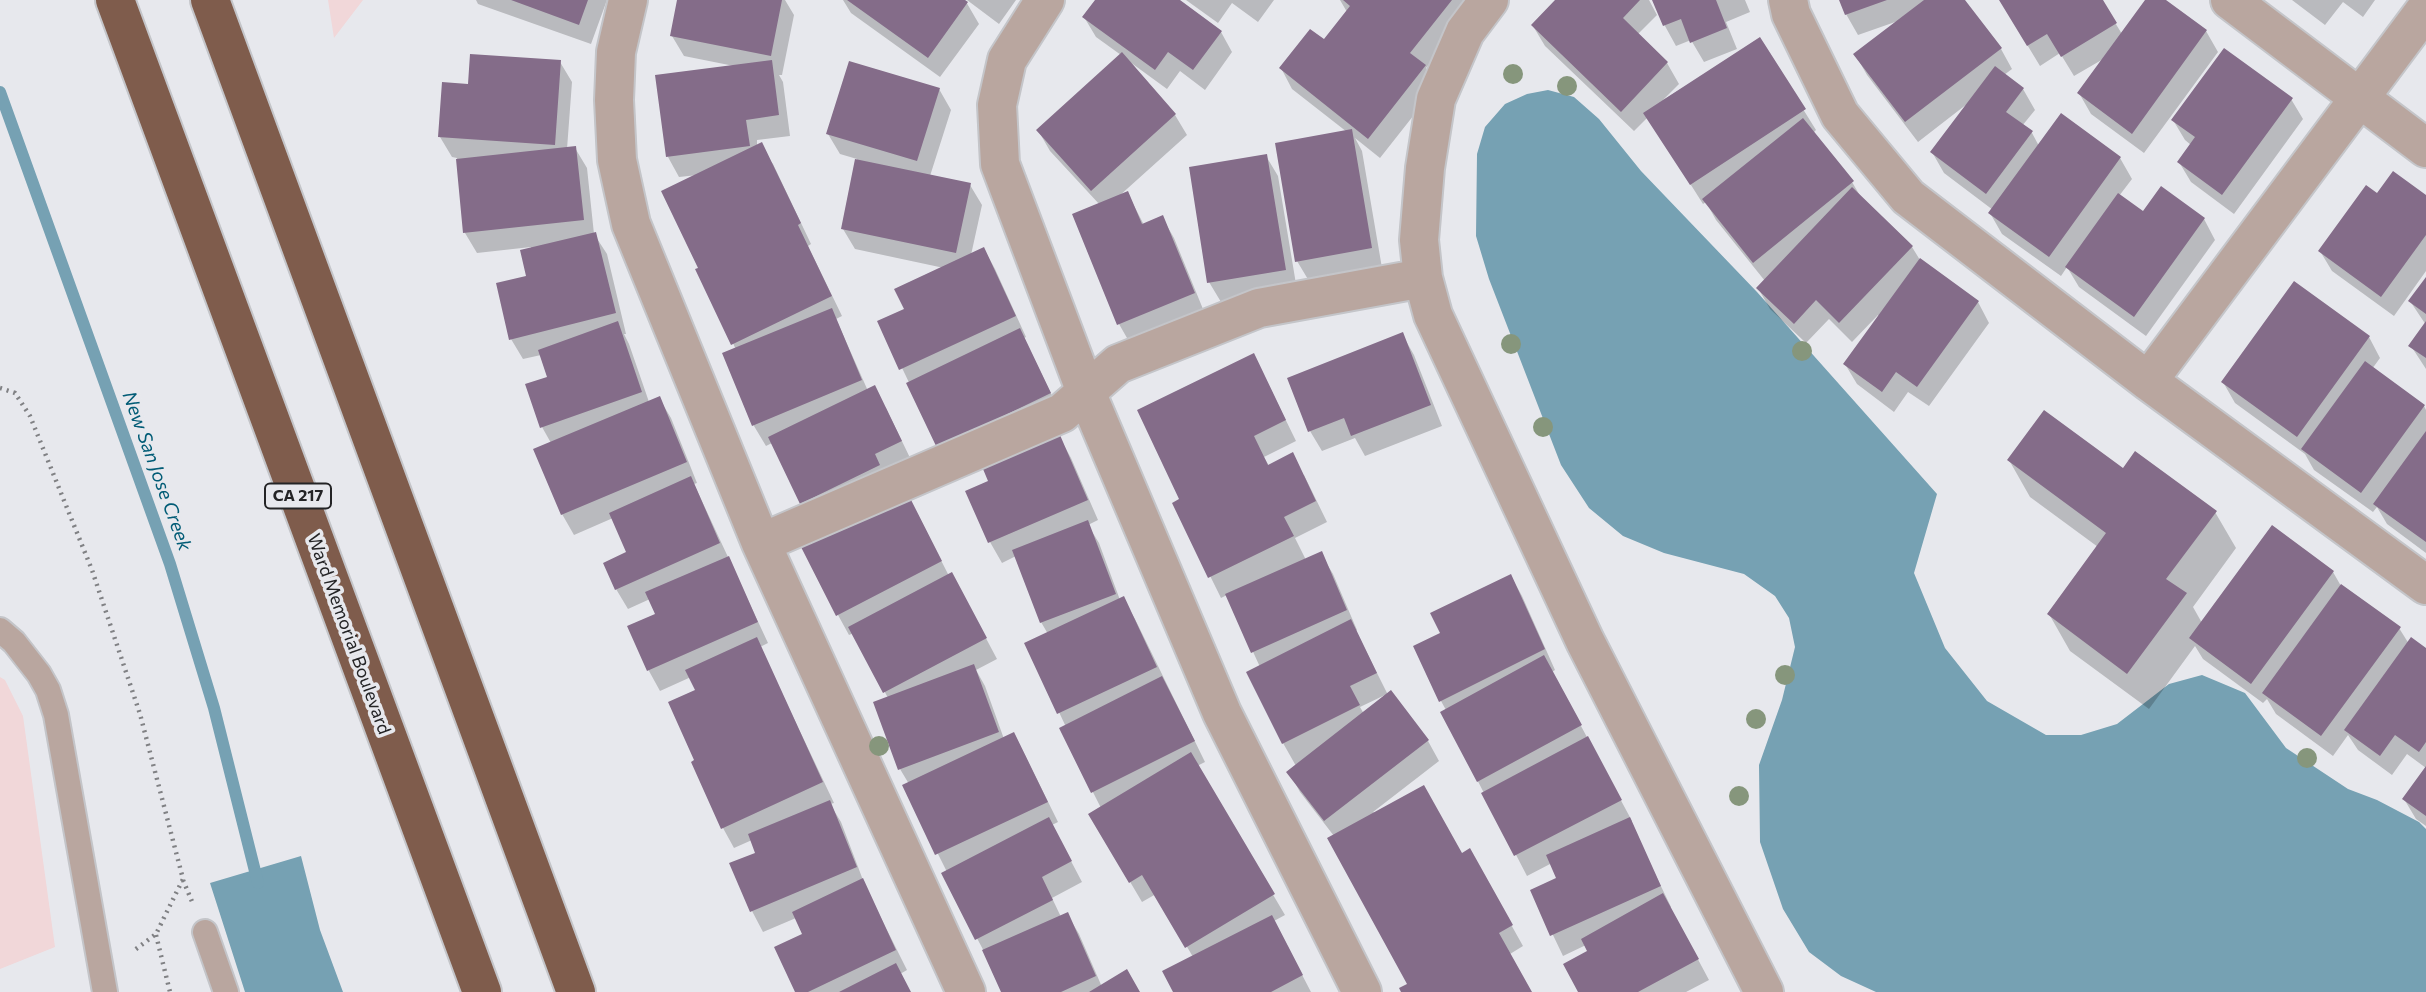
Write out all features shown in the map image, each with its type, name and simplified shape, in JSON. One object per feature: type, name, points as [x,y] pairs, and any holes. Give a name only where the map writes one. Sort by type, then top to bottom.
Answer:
[{"type":"highway","name":"Ward Memorial Boulevard","points":[[115,0],[482,992]]},
{"type":"highway","points":[[210,0],[576,992]]},
{"type":"street","points":[[628,0],[616,52],[614,100],[617,160],[631,224],[761,543],[966,992]]},
{"type":"street","points":[[1045,0],[1007,60],[997,105],[1000,164],[1086,392],[1222,713],[1362,992]]},
{"type":"street","points":[[1489,0],[1465,32],[1436,99],[1425,168],[1419,240],[1423,278],[1433,315],[1579,629],[1764,992]]},
{"type":"street","points":[[1788,0],[1791,14],[1840,116],[1908,197],[2148,381],[2426,585]]},
{"type":"street","points":[[2230,0],[2426,148]]},
{"type":"street","points":[[2148,381],[2426,9]]},
{"type":"street","points":[[761,543],[1062,413],[1118,364],[1259,308],[1423,278]]},
{"type":"lane","points":[[0,630],[14,642],[39,674],[48,690],[56,715],[105,992]]},
{"type":"lane","points":[[205,932],[226,992]]},
{"type":"path","points":[[0,388],[15,393],[21,399],[35,426],[92,570],[140,714],[183,879],[156,934],[140,948],[123,957],[99,961]]},
{"type":"path","points":[[156,934],[170,992]]},
{"type":"shaded area","points":[[328,0],[363,0],[334,38]]},
{"type":"shaded area","points":[[0,677],[5,680],[23,716],[55,947],[0,969]]},
{"type":"water","points":[[1548,90],[1574,97],[1599,119],[1641,171],[1757,292],[1937,494],[1914,573],[1945,648],[1987,701],[2046,735],[2081,735],[2117,724],[2169,684],[2202,675],[2245,693],[2286,748],[2348,789],[2377,800],[2419,822],[2426,829],[2426,992],[1876,992],[1841,976],[1809,952],[1783,909],[1760,842],[1759,765],[1782,700],[1795,647],[1789,618],[1775,596],[1744,574],[1664,553],[1623,536],[1589,508],[1561,465],[1489,279],[1476,236],[1477,154],[1485,127],[1505,104],[1527,94]]},
{"type":"water","points":[[301,856],[320,930],[343,992],[245,992],[210,883]]},
{"type":"building","points":[[511,0],[588,0],[579,25]]},
{"type":"building","points":[[677,0],[782,0],[771,56],[670,36]]},
{"type":"building","points":[[847,0],[965,0],[968,2],[928,58]]},
{"type":"building","points":[[1095,0],[1180,0],[1222,31],[1193,70],[1168,52],[1155,70],[1082,17]]},
{"type":"building","points":[[1343,0],[1452,0],[1410,53],[1426,65],[1368,139],[1279,68],[1310,29],[1324,39],[1350,6]]},
{"type":"building","points":[[1555,0],[1640,0],[1623,18],[1668,62],[1621,112],[1531,25]]},
{"type":"building","points":[[1652,0],[1716,0],[1727,28],[1690,43],[1681,19],[1663,26]]},
{"type":"building","points":[[1839,0],[1887,0],[1845,15]]},
{"type":"building","points":[[1924,0],[1965,0],[2002,48],[1905,122],[1853,54]]},
{"type":"building","points":[[1999,0],[2103,0],[2117,23],[2061,57],[2047,34],[2027,46]]},
{"type":"building","points":[[2145,0],[2166,0],[2207,30],[2132,134],[2077,93]]},
{"type":"building","points":[[1760,37],[1806,109],[1690,185],[1643,113]]},
{"type":"building","points":[[2224,48],[2293,98],[2222,195],[2177,162],[2195,137],[2171,120]]},
{"type":"building","points":[[1122,52],[1176,114],[1091,191],[1036,130]]},
{"type":"building","points":[[470,54],[561,60],[555,145],[438,137],[442,82],[468,84]]},
{"type":"building","points":[[772,60],[779,115],[746,120],[750,146],[666,157],[655,75]]},
{"type":"building","points":[[849,61],[940,88],[917,161],[826,134]]},
{"type":"building","points":[[1995,66],[2024,88],[2006,112],[2033,131],[1986,194],[1930,152]]},
{"type":"building","points":[[2061,113],[2121,157],[2049,257],[1988,213]]},
{"type":"building","points":[[1803,118],[1854,181],[1753,263],[1702,199]]},
{"type":"building","points":[[1352,129],[1372,248],[1295,262],[1275,143]]},
{"type":"building","points":[[762,142],[832,296],[731,345],[661,191]]},
{"type":"building","points":[[576,146],[584,220],[463,233],[456,159]]},
{"type":"building","points":[[1267,154],[1286,270],[1207,283],[1189,167]]},
{"type":"building","points":[[855,159],[971,183],[956,253],[841,229]]},
{"type":"building","points":[[2393,171],[2426,195],[2426,235],[2381,297],[2318,251],[2366,185],[2377,193]]},
{"type":"building","points":[[2161,186],[2205,218],[2134,317],[2065,267],[2118,193],[2143,211]]},
{"type":"building","points":[[1852,187],[1913,246],[1839,323],[1816,300],[1794,324],[1756,288]]},
{"type":"building","points":[[1128,191],[1142,224],[1163,215],[1195,293],[1117,325],[1072,214]]},
{"type":"building","points":[[596,232],[616,313],[509,340],[496,283],[526,276],[520,250]]},
{"type":"building","points":[[984,247],[1016,316],[899,370],[877,321],[904,309],[894,289]]},
{"type":"building","points":[[1920,258],[1979,301],[1917,387],[1896,372],[1882,392],[1843,364]]},
{"type":"building","points":[[2426,277],[2426,314],[2408,301]]},
{"type":"building","points":[[2294,281],[2370,336],[2297,437],[2221,382]]},
{"type":"building","points":[[832,308],[862,380],[752,426],[722,353]]},
{"type":"building","points":[[618,321],[642,392],[540,428],[525,384],[547,377],[538,350]]},
{"type":"building","points":[[2426,321],[2426,358],[2408,346]]},
{"type":"building","points":[[1020,328],[1051,393],[937,448],[906,383]]},
{"type":"building","points":[[1403,332],[1431,405],[1351,436],[1344,418],[1308,432],[1287,378]]},
{"type":"building","points":[[1254,353],[1286,420],[1254,436],[1268,465],[1293,452],[1316,501],[1284,517],[1294,536],[1208,578],[1172,503],[1179,499],[1137,410]]},
{"type":"building","points":[[2365,361],[2425,405],[2361,493],[2301,449]]},
{"type":"building","points":[[875,385],[902,441],[875,454],[880,465],[800,504],[768,437]]},
{"type":"building","points":[[660,396],[687,462],[561,515],[533,449]]},
{"type":"building","points":[[2044,410],[2123,468],[2135,451],[2217,511],[2166,579],[2187,593],[2127,674],[2047,614],[2106,533],[2007,460]]},
{"type":"building","points":[[2426,431],[2426,542],[2373,504]]},
{"type":"building","points":[[1060,435],[1088,500],[988,543],[965,491],[988,481],[983,469]]},
{"type":"building","points":[[691,476],[720,543],[615,590],[603,563],[626,552],[609,513]]},
{"type":"building","points":[[907,492],[942,561],[836,616],[801,547]]},
{"type":"building","points":[[1088,520],[1116,594],[1040,623],[1012,550]]},
{"type":"building","points":[[2272,525],[2334,571],[2251,684],[2189,638]]},
{"type":"building","points":[[1322,551],[1347,610],[1251,653],[1225,594]]},
{"type":"building","points":[[729,556],[758,622],[647,671],[627,626],[655,614],[645,592]]},
{"type":"building","points":[[952,572],[987,638],[883,693],[848,627]]},
{"type":"building","points":[[1511,574],[1545,649],[1439,702],[1413,646],[1440,633],[1430,613]]},
{"type":"building","points":[[2341,584],[2401,627],[2321,736],[2262,693]]},
{"type":"building","points":[[1124,596],[1157,667],[1057,714],[1024,643]]},
{"type":"building","points":[[1351,619],[1377,673],[1350,686],[1360,705],[1282,744],[1246,672]]},
{"type":"building","points":[[757,637],[823,782],[721,829],[668,702],[695,690],[685,670]]},
{"type":"building","points":[[2411,637],[2426,648],[2426,742],[2419,752],[2395,735],[2380,756],[2344,730]]},
{"type":"building","points":[[1544,655],[1582,725],[1477,782],[1440,712]]},
{"type":"building","points":[[974,664],[999,732],[898,770],[873,702]]},
{"type":"building","points":[[1162,676],[1195,741],[1091,793],[1059,728]]},
{"type":"building","points":[[1391,690],[1429,740],[1324,821],[1286,772]]},
{"type":"building","points":[[1014,732],[1048,802],[935,855],[902,785]]},
{"type":"building","points":[[1588,736],[1622,800],[1514,856],[1481,793]]},
{"type":"building","points":[[1191,752],[1275,894],[1185,948],[1142,875],[1129,883],[1088,814]]},
{"type":"building","points":[[2426,766],[2426,816],[2402,799]]},
{"type":"building","points":[[1424,785],[1462,853],[1470,848],[1513,925],[1499,933],[1532,992],[1401,992],[1399,988],[1407,984],[1327,838]]},
{"type":"building","points":[[830,800],[857,867],[750,912],[729,863],[755,853],[748,834]]},
{"type":"building","points":[[1049,817],[1072,861],[1042,877],[1053,900],[975,940],[941,873]]},
{"type":"building","points":[[1630,817],[1661,886],[1550,936],[1530,890],[1556,878],[1546,855]]},
{"type":"building","points":[[863,878],[896,950],[808,992],[795,992],[774,947],[802,934],[792,912]]},
{"type":"building","points":[[1663,893],[1699,959],[1638,992],[1578,992],[1563,964],[1587,951],[1581,939]]},
{"type":"building","points":[[1068,912],[1096,976],[1061,992],[1001,992],[982,950]]},
{"type":"building","points":[[1272,915],[1303,975],[1271,992],[1173,992],[1162,971]]},
{"type":"building","points":[[896,963],[911,992],[839,992]]},
{"type":"building","points":[[1127,969],[1140,992],[1089,992]]},
{"type":"waterway","name":"New San Jose Creek","points":[[0,92],[170,564],[214,708],[258,883]]}]
